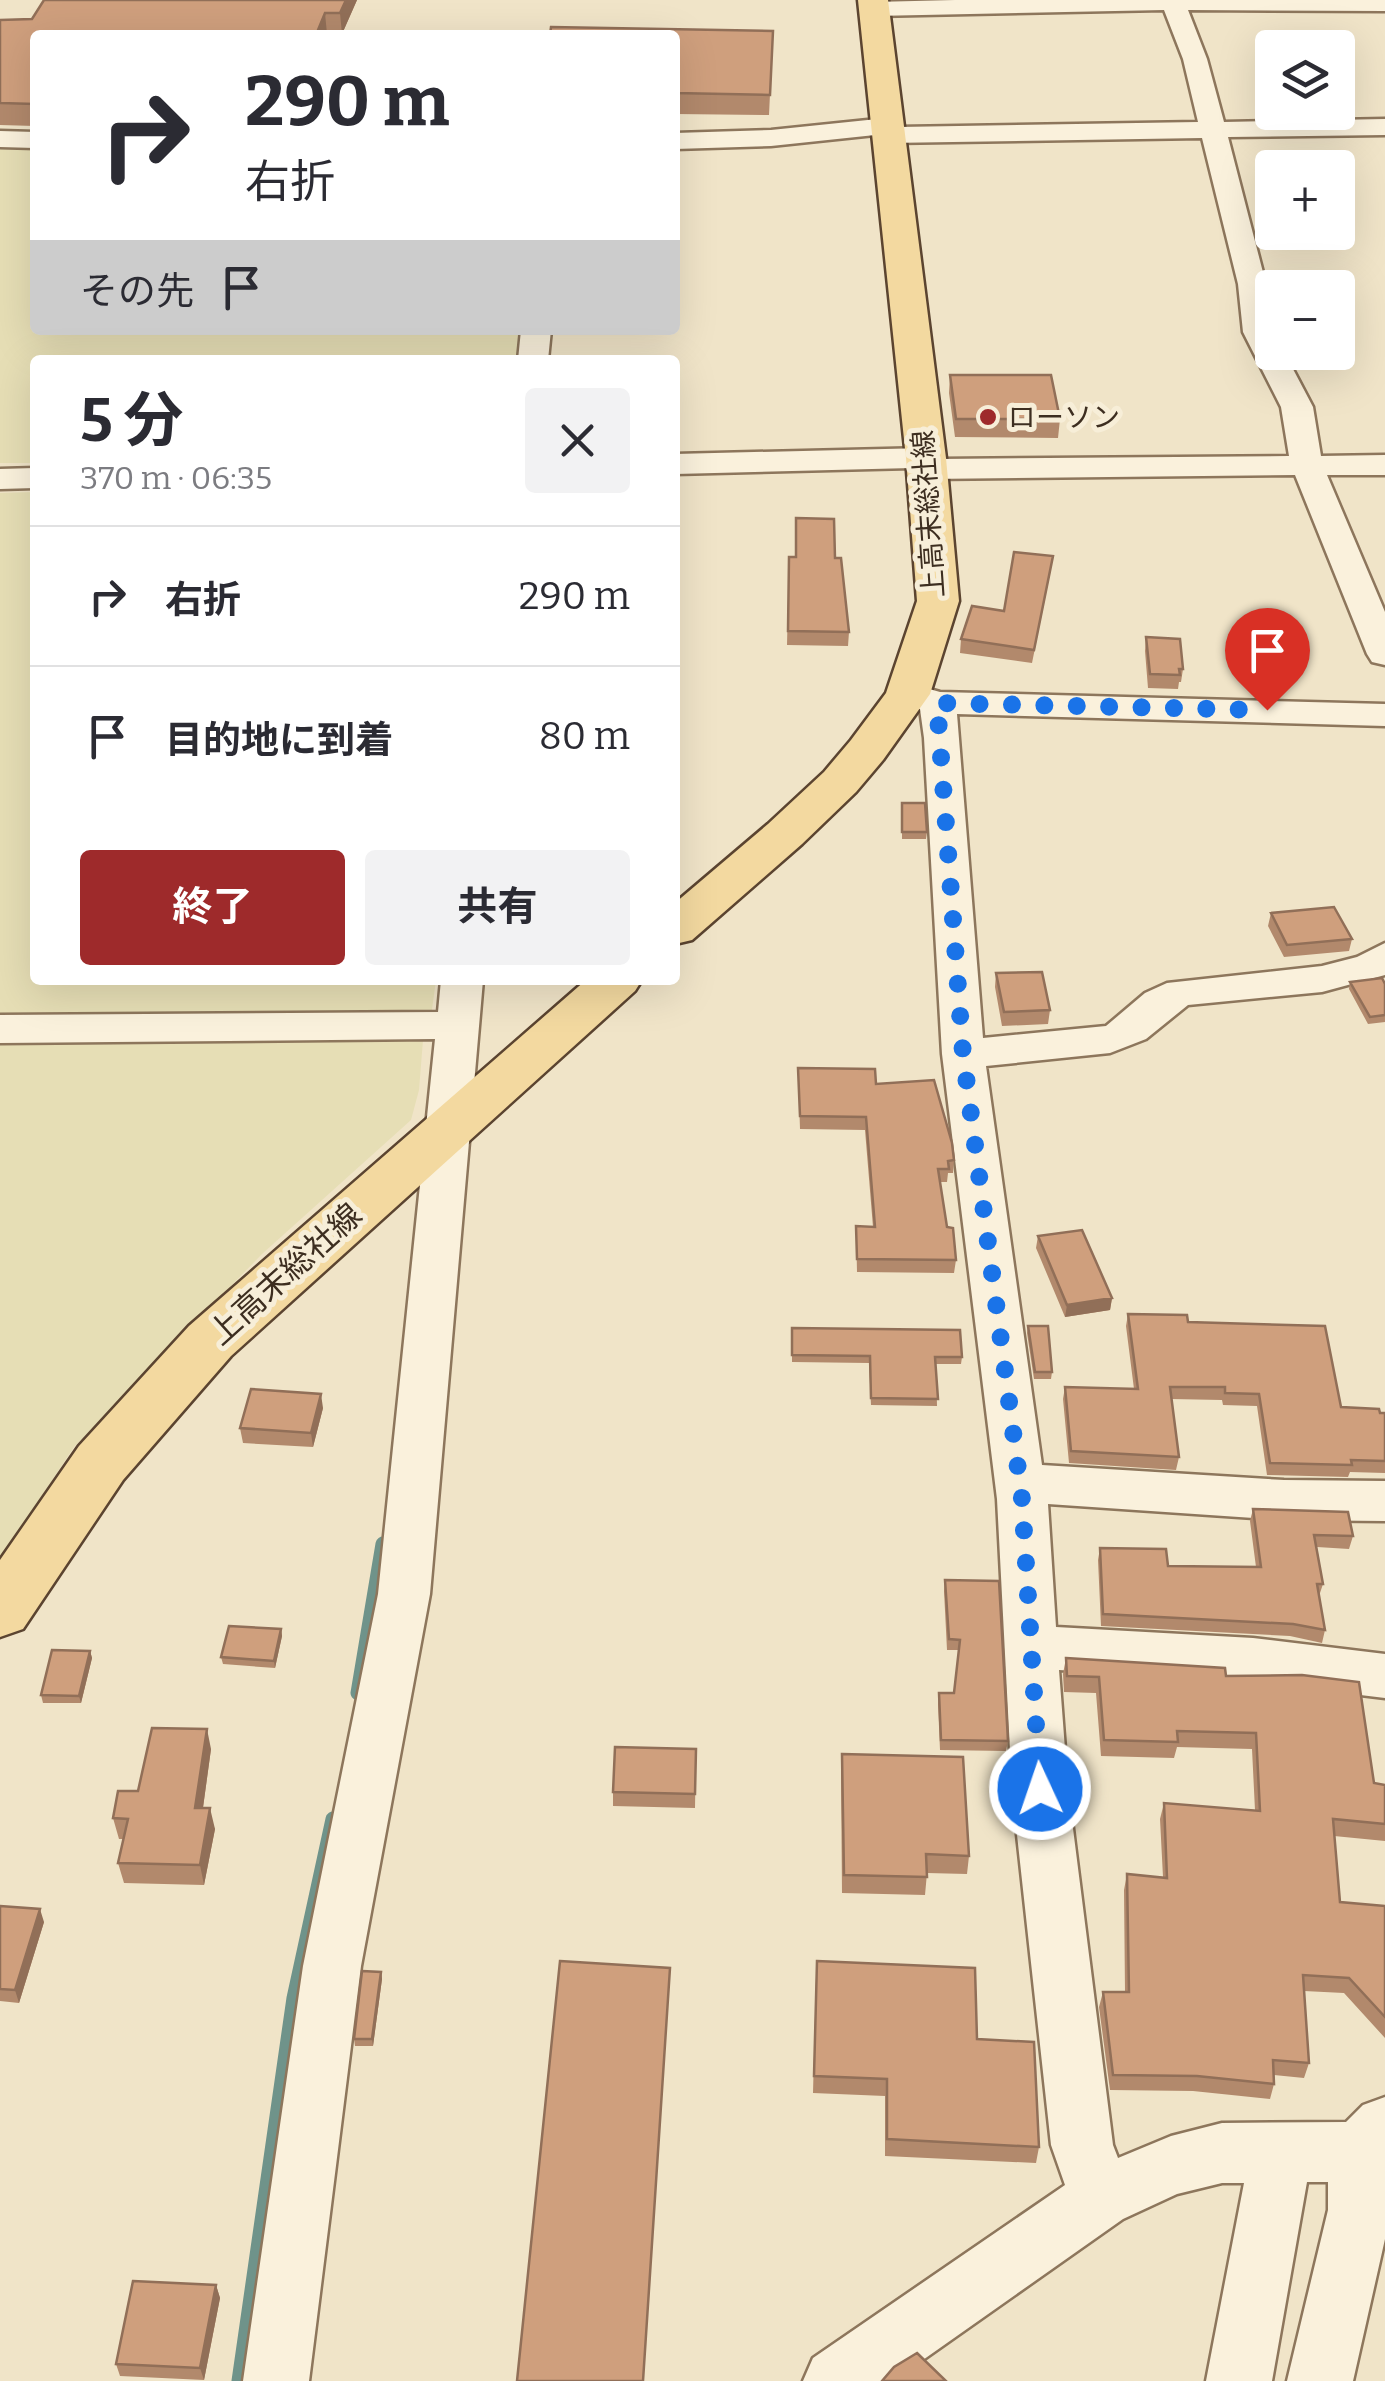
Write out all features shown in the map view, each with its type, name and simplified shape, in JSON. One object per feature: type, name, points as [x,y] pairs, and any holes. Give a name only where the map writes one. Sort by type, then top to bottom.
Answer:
[{"type":"main road","name":"上高末総社線","points":[[680,925],[840,782],[923,699],[938,601],[926,463],[873,4]]},
{"type":"main road","name":"上高末総社線","points":[[0,1612],[102,1463],[210,1341],[610,985]]},
{"type":"street","points":[[1173,3],[1195,59],[1252,284],[1258,332],[1297,408],[1307,465],[1385,654]]},
{"type":"street","points":[[873,4],[1385,4]]},
{"type":"street","points":[[680,141],[888,130],[1385,127]]},
{"type":"street","points":[[0,139],[30,140]]},
{"type":"street","points":[[680,464],[926,463],[1088,470],[1385,465]]},
{"type":"street","points":[[0,479],[30,478]]},
{"type":"street","points":[[1101,2197],[1082,2145],[1040,1789],[1020,1483],[963,1054],[923,699],[1385,716]]},
{"type":"street","points":[[963,1054],[1110,1039],[1130,1034],[1161,998],[1182,992],[1349,975],[1383,964]]},
{"type":"street","points":[[276,2381],[332,1966],[404,1594],[461,985]]},
{"type":"street","points":[[0,1029],[457,1025]]},
{"type":"street","points":[[1020,1483],[1284,1500],[1385,1501]]},
{"type":"street","points":[[1033,1646],[1253,1660],[1385,1676]]},
{"type":"street","points":[[836,2381],[1101,2197],[1172,2166],[1222,2153],[1282,2152],[1372,2139],[1360,2210],[1320,2381]]},
{"type":"street","points":[[1239,2381],[1282,2152]]},
{"type":"shaded area","points":[[0,144],[30,145],[30,335],[526,335],[524,355],[30,355],[30,463],[0,463]]},
{"type":"shaded area","points":[[30,492],[30,985],[435,985],[431,1017],[0,1019],[0,493]]},
{"type":"shaded area","points":[[0,1038],[423,1040],[419,1090],[411,1120],[262,1254],[74,1447],[0,1559]]},
{"type":"building","points":[[44,0],[346,0],[340,13],[325,13],[318,30],[30,30],[30,104],[0,103],[0,20],[32,19]]},
{"type":"building","points":[[551,27],[773,31],[770,95],[680,93],[680,30],[551,30]]},
{"type":"building","points":[[950,375],[1051,375],[1060,419],[956,419]]},
{"type":"building","points":[[796,518],[834,519],[835,558],[841,558],[849,632],[788,631],[789,557],[796,557]]},
{"type":"building","points":[[1014,552],[1053,556],[1034,650],[961,639],[972,606],[1004,611]]},
{"type":"building","points":[[1146,637],[1180,639],[1180,675],[1150,674]]},
{"type":"building","points":[[902,803],[925,803],[927,832],[902,832]]},
{"type":"building","points":[[1334,907],[1352,939],[1287,945],[1271,913]]},
{"type":"building","points":[[1042,972],[1050,1010],[1004,1012],[996,973]]},
{"type":"building","points":[[1382,978],[1385,1015],[1370,1017],[1350,982]]},
{"type":"building","points":[[798,1068],[875,1069],[876,1084],[934,1080],[952,1143],[954,1160],[948,1161],[949,1169],[938,1169],[947,1227],[953,1228],[956,1260],[857,1259],[856,1226],[875,1227],[866,1117],[800,1116]]},
{"type":"building","points":[[1082,1230],[1112,1298],[1067,1305],[1038,1236]]},
{"type":"building","points":[[1128,1314],[1187,1315],[1188,1322],[1325,1326],[1341,1407],[1379,1409],[1385,1413],[1385,1461],[1351,1460],[1352,1465],[1270,1463],[1259,1394],[1225,1393],[1225,1387],[1170,1387],[1179,1457],[1071,1451],[1065,1387],[1138,1389]]},
{"type":"building","points":[[1028,1326],[1048,1326],[1052,1372],[1035,1372]]},
{"type":"building","points":[[792,1328],[960,1330],[962,1357],[935,1357],[938,1399],[871,1398],[870,1356],[792,1355]]},
{"type":"building","points":[[251,1389],[321,1394],[311,1433],[240,1428]]},
{"type":"building","points":[[1253,1509],[1348,1512],[1353,1536],[1314,1535],[1323,1584],[1317,1584],[1325,1630],[1293,1624],[1103,1614],[1100,1548],[1166,1549],[1168,1566],[1261,1567]]},
{"type":"building","points":[[945,1580],[999,1581],[1008,1741],[941,1740],[939,1693],[954,1693],[960,1640],[949,1639]]},
{"type":"building","points":[[229,1626],[281,1629],[274,1661],[221,1657]]},
{"type":"building","points":[[52,1650],[90,1651],[79,1696],[41,1695]]},
{"type":"building","points":[[1066,1658],[1225,1668],[1226,1676],[1302,1675],[1359,1682],[1374,1783],[1385,1785],[1385,1824],[1333,1819],[1340,1902],[1385,1906],[1385,2017],[1349,1978],[1303,1975],[1309,2063],[1273,2060],[1274,2084],[1197,2076],[1113,2075],[1103,1992],[1129,1992],[1127,1874],[1167,1878],[1164,1803],[1260,1811],[1256,1733],[1177,1731],[1178,1742],[1104,1740],[1099,1677],[1067,1676]]},
{"type":"building","points":[[152,1728],[207,1729],[195,1808],[210,1808],[200,1865],[118,1863],[128,1819],[113,1818],[118,1791],[138,1791]]},
{"type":"building","points":[[615,1747],[696,1749],[695,1794],[613,1792]]},
{"type":"building","points":[[842,1754],[963,1757],[969,1856],[926,1854],[927,1877],[844,1875]]},
{"type":"building","points":[[0,1906],[40,1909],[15,1990],[0,1989]]},
{"type":"building","points":[[560,1961],[670,1968],[643,2381],[517,2381]]},
{"type":"building","points":[[817,1961],[975,1968],[977,2039],[1034,2042],[1039,2147],[887,2139],[887,2079],[814,2076]]},
{"type":"building","points":[[362,1971],[381,1972],[372,2039],[354,2039]]},
{"type":"building","points":[[133,2281],[216,2285],[200,2368],[116,2364]]},
{"type":"building","points":[[917,2353],[946,2381],[882,2381],[894,2367]]},
{"type":"waterway","points":[[358,1693],[383,1544]]},
{"type":"waterway","points":[[239,2381],[294,1998],[333,1819]]},
{"type":"place","name":"ローソン","points":[[988,417]]},
{"type":"route","points":[[1040,1789],[1022,1499],[963,1054],[937,703],[1267,710]]}]
